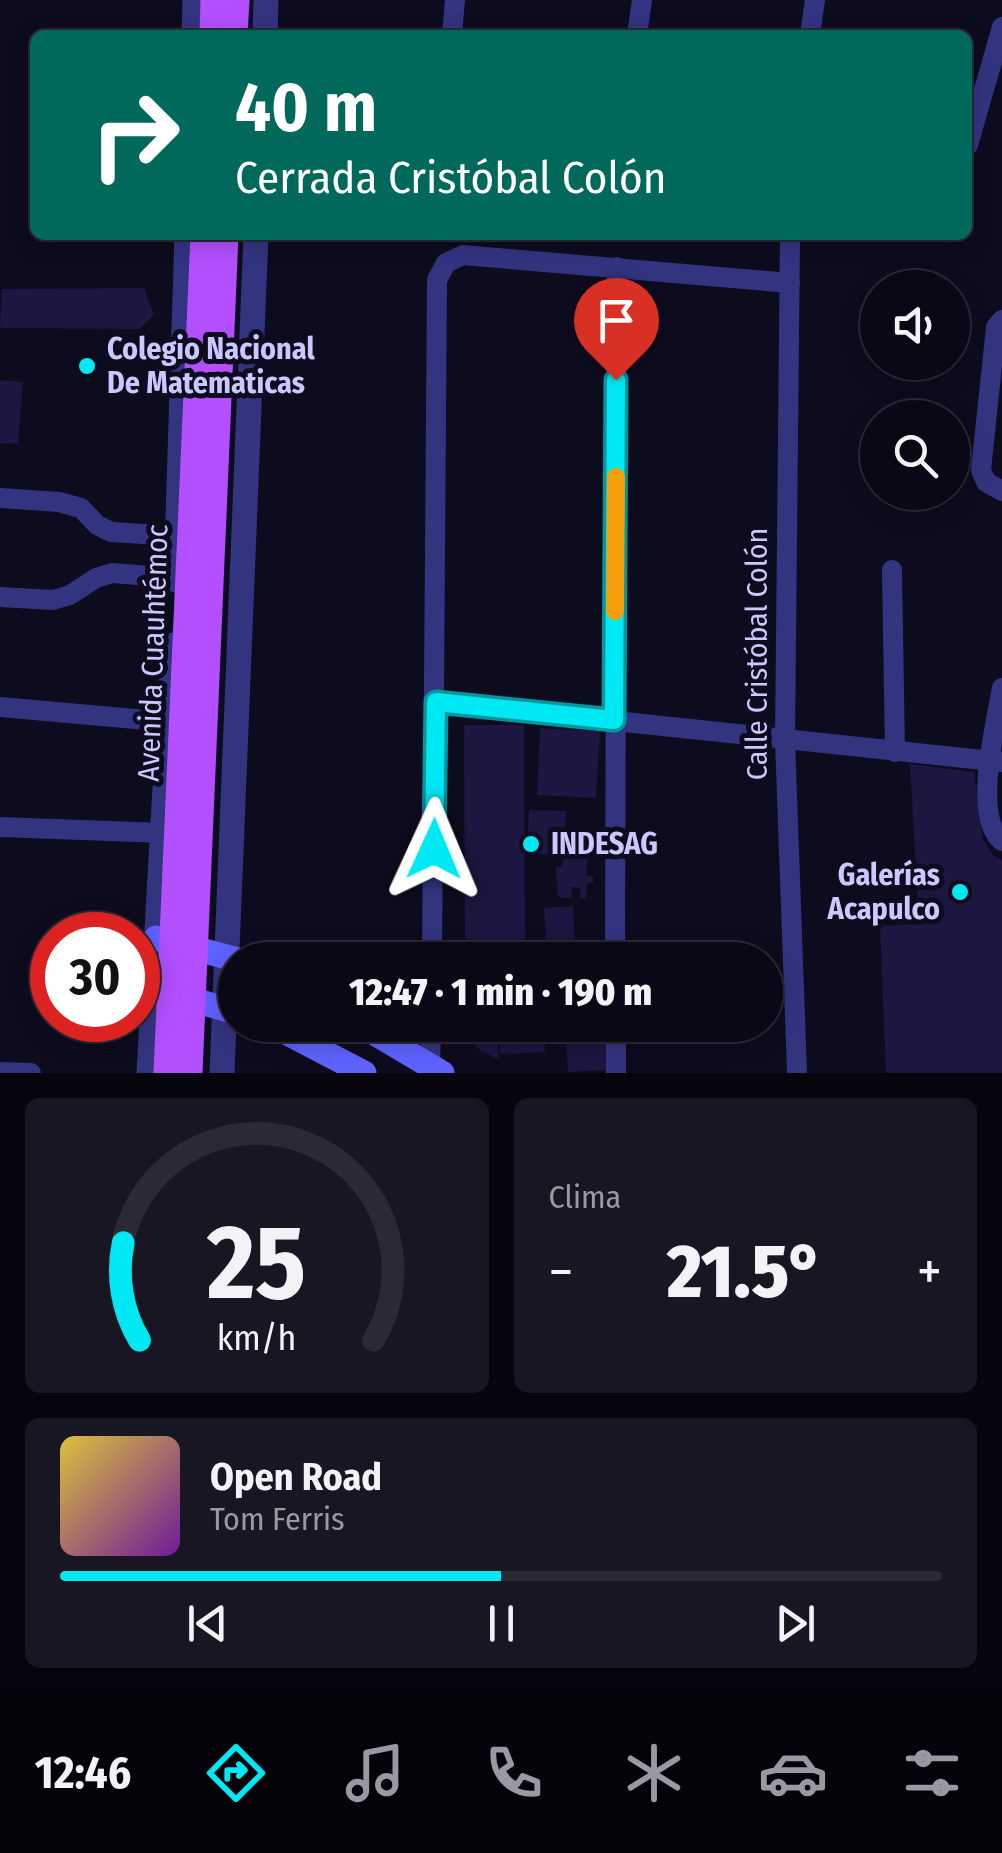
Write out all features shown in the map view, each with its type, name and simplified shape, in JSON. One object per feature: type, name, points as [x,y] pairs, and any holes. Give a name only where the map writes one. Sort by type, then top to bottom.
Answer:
[{"type":"main road","points":[[212,30],[213,0]]},
{"type":"main road","points":[[235,30],[237,0]]},
{"type":"main road","name":"Avenida Cuauhtémoc","points":[[166,1073],[203,240]]},
{"type":"main road","name":"Avenida Cuauhtémoc","points":[[190,1073],[226,240]]},
{"type":"main road","points":[[160,939],[218,954]]},
{"type":"main road","points":[[160,990],[218,1007]]},
{"type":"main road","points":[[305,1042],[364,1073]]},
{"type":"main road","points":[[389,1042],[434,1071]]},
{"type":"street","points":[[194,30],[195,0]]},
{"type":"street","points":[[265,30],[266,0]]},
{"type":"street","points":[[452,30],[455,0]]},
{"type":"street","points":[[638,30],[642,0]]},
{"type":"street","points":[[811,30],[815,0]]},
{"type":"street","points":[[972,131],[1002,27]]},
{"type":"street","points":[[158,912],[176,578],[187,240]]},
{"type":"street","points":[[233,942],[256,240]]},
{"type":"street","name":"Calle Cristóbal Colón","points":[[790,240],[785,740],[797,1073]]},
{"type":"street","points":[[432,942],[438,280],[446,263],[463,255],[790,283]]},
{"type":"street","points":[[616,942],[617,266]]},
{"type":"street","points":[[1002,320],[996,327],[981,470],[986,482],[1002,492]]},
{"type":"street","points":[[0,498],[59,502],[80,508],[97,525],[111,532],[177,536]]},
{"type":"street","points":[[892,570],[895,752]]},
{"type":"street","points":[[0,597],[53,600],[112,572],[176,578]]},
{"type":"street","points":[[1002,688],[988,822],[1002,841]]},
{"type":"street","points":[[436,702],[996,761]]},
{"type":"street","points":[[0,707],[169,722]]},
{"type":"street","points":[[0,827],[164,833]]},
{"type":"street","points":[[149,1073],[150,1042]]},
{"type":"street","points":[[222,1073],[226,1042]]},
{"type":"street","points":[[432,1042],[434,1071]]},
{"type":"street","points":[[616,1042],[616,1073]]},
{"type":"street","points":[[0,1072],[30,1073]]},
{"type":"building","points":[[144,288],[154,315],[139,329],[0,328],[2,289]]},
{"type":"building","points":[[0,380],[23,382],[18,444],[0,443]]},
{"type":"building","points":[[464,725],[524,725],[525,940],[536,942],[465,942]]},
{"type":"building","points":[[540,728],[600,731],[596,798],[537,795]]},
{"type":"building","name":"Galerías Acapulco","points":[[910,764],[974,772],[983,839],[993,855],[1002,860],[1002,1073],[886,1073],[880,926],[919,924]]},
{"type":"building","points":[[529,810],[566,811],[565,833],[570,845],[557,855],[527,854]]},
{"type":"building","points":[[564,851],[588,853],[586,876],[593,876],[593,883],[587,883],[586,899],[580,898],[581,888],[572,887],[571,898],[558,897],[556,867],[562,867]]},
{"type":"building","points":[[573,906],[575,940],[546,942],[544,908]]},
{"type":"building","points":[[475,1042],[498,1042],[499,1060],[477,1048]]},
{"type":"building","points":[[500,1042],[545,1042],[545,1052],[500,1054]]},
{"type":"building","points":[[566,1042],[606,1042],[607,1070],[568,1072]]},
{"type":"slow traffic","points":[[615,611],[616,477]]},
{"type":"place","name":"Colegio Nacional De Matematicas","points":[[87,366]]},
{"type":"place","name":"INDESAG","points":[[531,844]]},
{"type":"place","name":"Galerías Acapulco","points":[[960,892]]},
{"type":"route","points":[[434,849],[436,702],[614,720],[616,380]]}]
